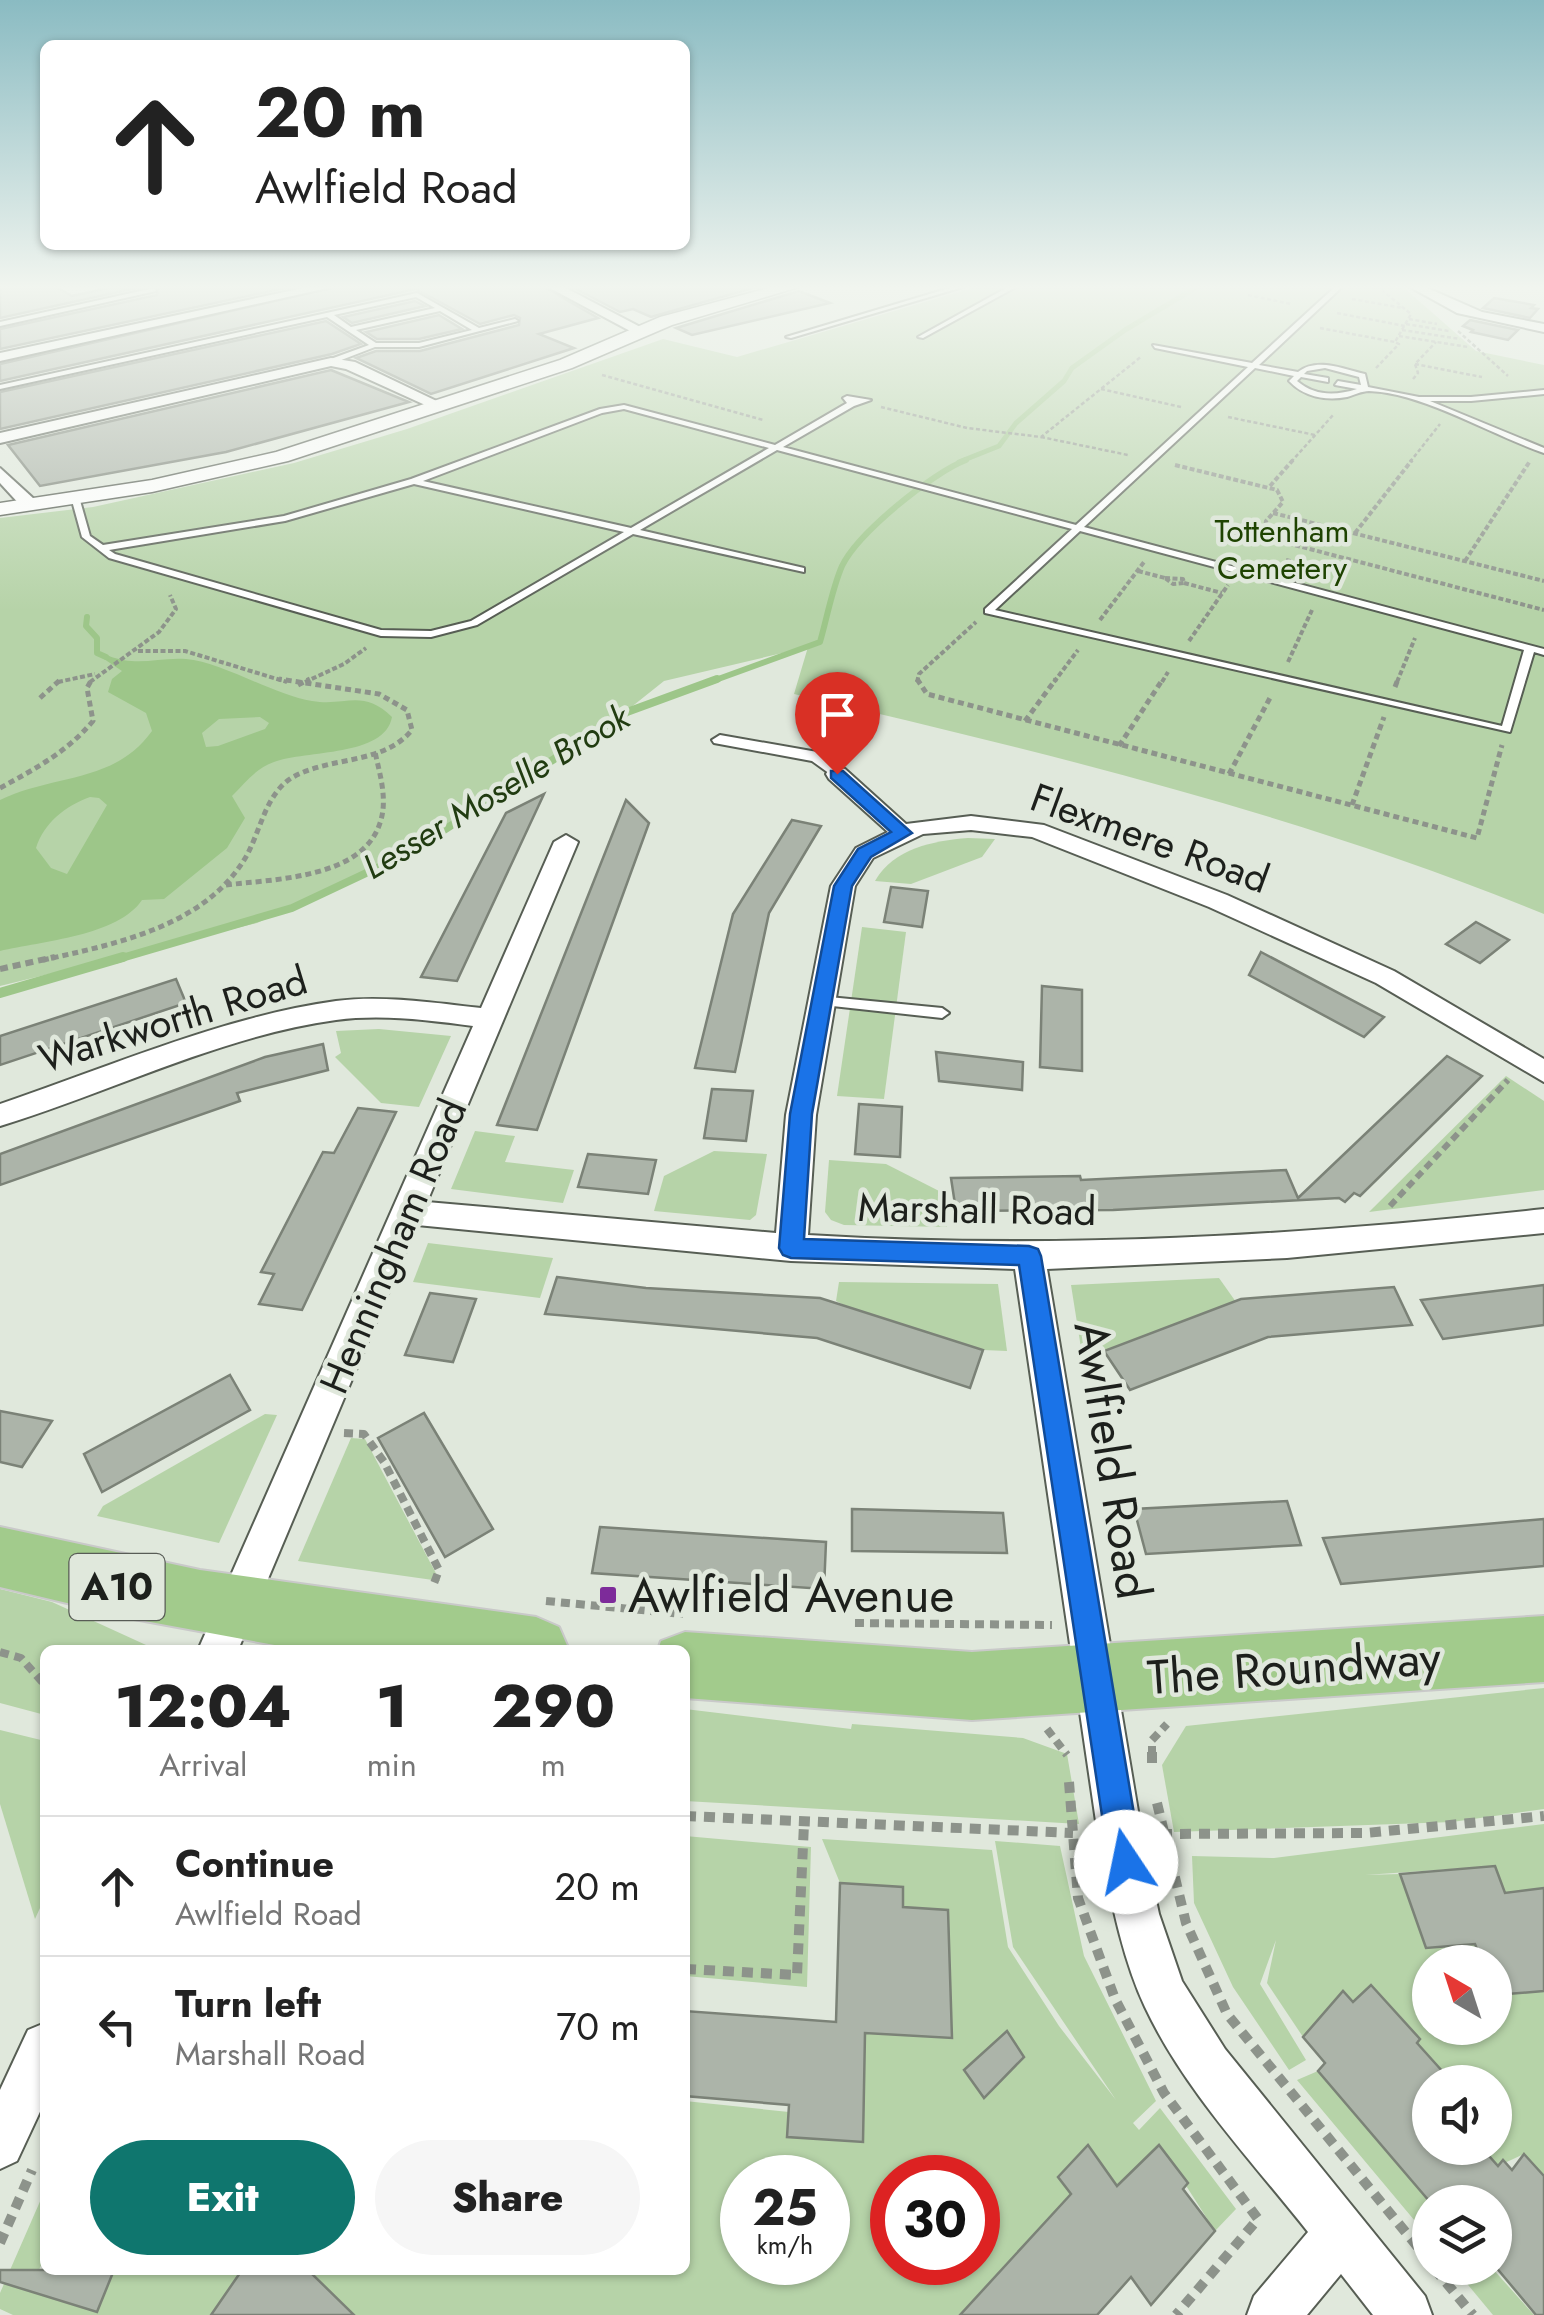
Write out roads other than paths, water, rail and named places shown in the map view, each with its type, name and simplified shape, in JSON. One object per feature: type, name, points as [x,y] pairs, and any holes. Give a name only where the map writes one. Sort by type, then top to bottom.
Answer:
[{"type":"highway","name":"A10","points":[[0,1558],[101,1584],[227,1630],[530,1624]]},
{"type":"highway","name":"The Roundway","points":[[690,1640],[972,1686],[1093,1653],[1544,1649]]},
{"type":"street","points":[[0,438],[187,395]]},
{"type":"street","points":[[415,395],[439,406]]},
{"type":"street","points":[[0,508],[152,486],[281,457],[472,395]]},
{"type":"street","points":[[0,473],[28,503]]},
{"type":"street","points":[[720,740],[817,757],[903,833]]},
{"type":"street","name":"Flexmere Road","points":[[791,1248],[801,1114],[843,886],[864,853],[918,827],[971,823],[1036,830],[1218,901],[1385,976],[1535,1066]]},
{"type":"street","name":"Henningham Road","points":[[227,1630],[566,842]]},
{"type":"street","name":"Warkworth Road","points":[[0,1115],[268,1023],[339,1010],[410,1009],[492,1018]]},
{"type":"street","name":"Marshall Road","points":[[408,1212],[791,1248],[1029,1256],[1355,1244],[1544,1221]]},
{"type":"street","name":"Awlfield Road","points":[[1029,1256],[1093,1653]]},
{"type":"street","points":[[1093,1653],[1119,1834],[1138,1914],[1164,1992],[1208,2066],[1406,2315]]},
{"type":"street","points":[[19,2151],[40,2067]]},
{"type":"street","points":[[1274,2315],[1340,2233]]},
{"type":"lane","points":[[1224,395],[988,611],[1506,730],[1530,648]]},
{"type":"lane","points":[[1403,395],[1492,395]]},
{"type":"lane","points":[[1419,398],[1541,450]]},
{"type":"lane","points":[[75,497],[86,537],[108,552],[381,633],[417,635],[474,623],[802,431],[851,404],[865,403]]},
{"type":"lane","points":[[108,552],[285,518],[414,481],[612,408],[636,408],[1544,652]]},
{"type":"lane","points":[[414,481],[801,570]]},
{"type":"lane","points":[[819,1002],[942,1013]]},
{"type":"waterway","points":[[959,462],[999,446],[1016,423],[1048,395]]},
{"type":"waterway","points":[[710,682],[820,642],[838,575],[863,537],[935,477],[966,460]]},
{"type":"waterway","points":[[87,617],[86,626],[97,638],[97,653],[106,657]]},
{"type":"waterway","name":"Lesser Moselle Brook","points":[[115,960],[292,908],[379,867],[441,832],[627,712],[717,679]]},
{"type":"waterway","name":"Lesser Moselle Brook","points":[[0,993],[123,957]]},
{"type":"place","name":"Awlfield Avenue","points":[[608,1595]]},
{"type":"park label","name":"Tottenham Cemetery","points":[[1282,550]]}]
